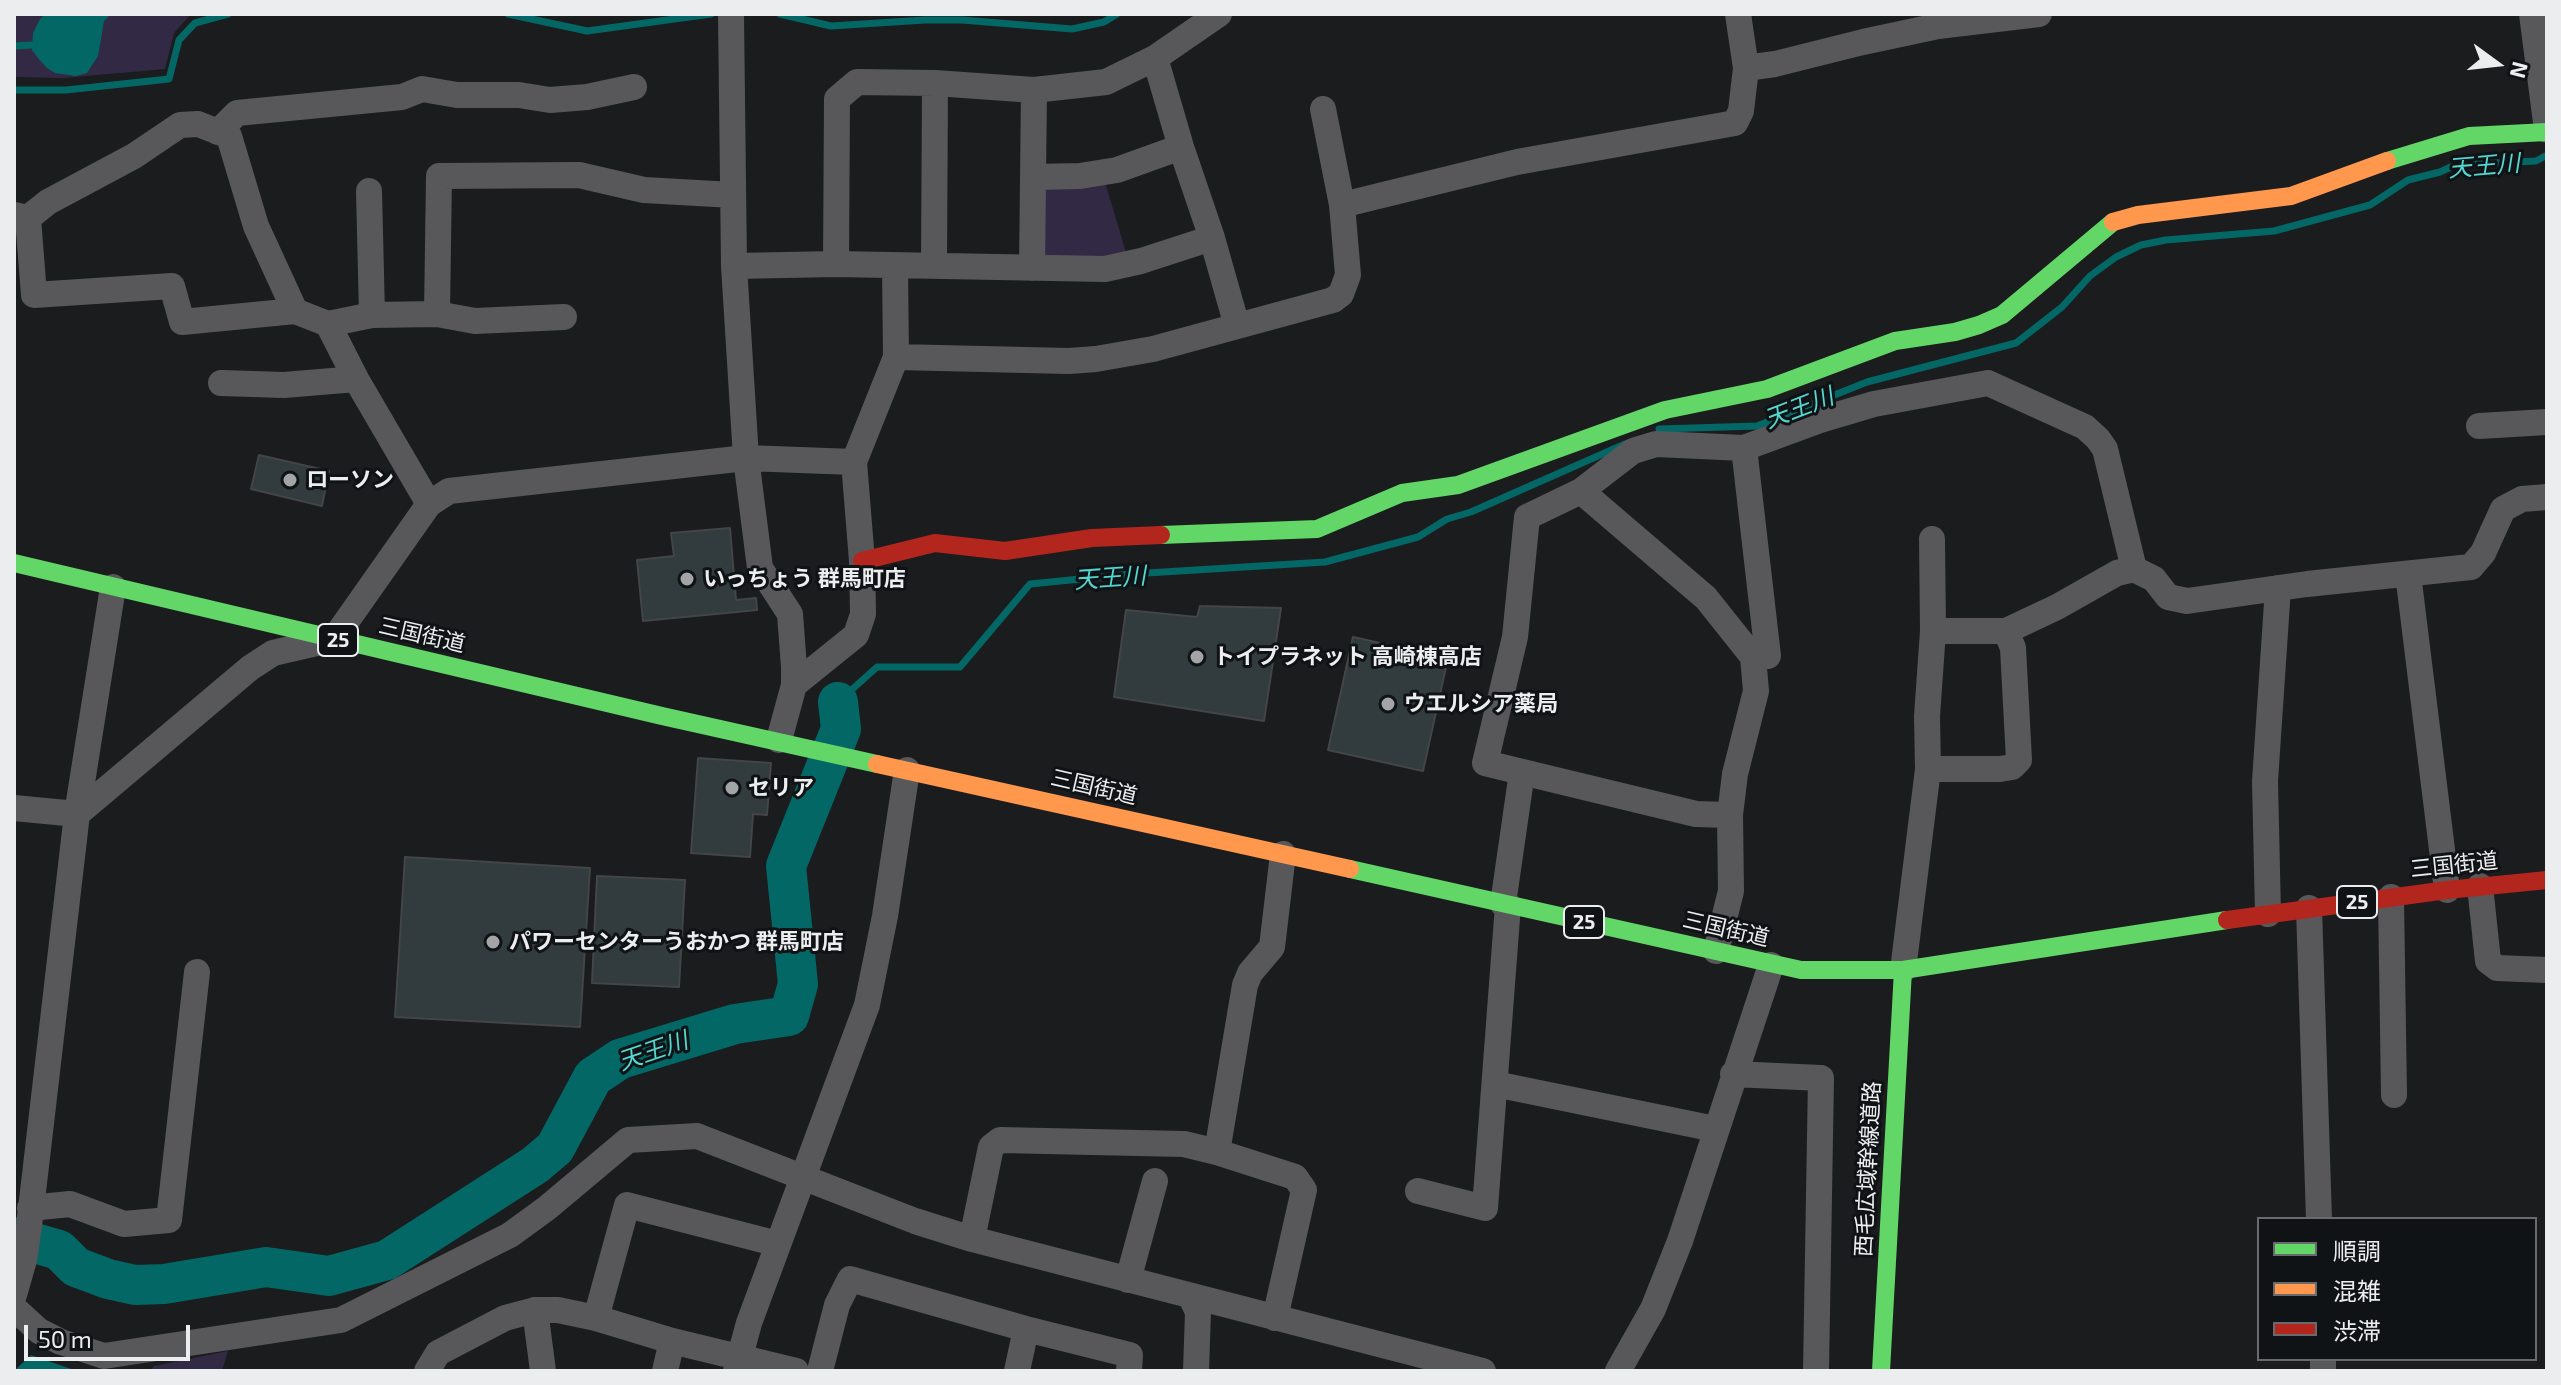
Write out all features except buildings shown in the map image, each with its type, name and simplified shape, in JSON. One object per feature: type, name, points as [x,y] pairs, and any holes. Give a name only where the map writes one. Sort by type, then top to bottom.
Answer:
[{"type":"main road","points":[[862,561],[935,543],[1005,551],[1092,538],[1317,529],[1402,493],[1458,485],[1665,410],[1767,389],[1895,341],[1979,325],[2002,315],[2116,220],[2291,196],[2413,152],[2469,136],[2547,131]]},
{"type":"main road","name":"三国街道","points":[[14,563],[907,770],[1801,970],[1903,970],[2309,908],[2547,880]]},
{"type":"main road","name":"西毛広域幹線道路","points":[[1881,1371],[1903,970]]},
{"type":"street","points":[[731,14],[734,266],[746,458],[760,568],[790,614],[794,685],[779,740]]},
{"type":"street","points":[[836,264],[837,99],[857,82],[935,83],[1034,90],[1106,82],[1155,58],[1219,14]]},
{"type":"street","points":[[1342,205],[1517,162],[1735,123],[1741,111],[1746,68],[1738,14]]},
{"type":"street","points":[[1746,68],[1938,26],[2039,14]]},
{"type":"street","points":[[2532,14],[2547,131]]},
{"type":"street","points":[[1155,58],[1237,326]]},
{"type":"street","points":[[934,265],[935,83]]},
{"type":"street","points":[[218,132],[237,113],[402,97],[422,89],[457,95],[519,95],[550,100],[587,97],[634,87]]},
{"type":"street","points":[[1032,268],[1034,90]]},
{"type":"street","points":[[896,357],[1096,359],[1153,349],[1323,304],[1341,294],[1348,275],[1342,205],[1323,109]]},
{"type":"street","points":[[295,311],[256,226],[229,136],[198,124],[180,125],[134,156],[21,217],[34,295],[172,286],[182,322],[295,311],[328,324],[372,315],[437,314],[475,321],[564,317]]},
{"type":"street","points":[[1033,177],[1080,176],[1117,170],[1181,147]]},
{"type":"street","points":[[437,314],[439,176],[579,175],[644,190],[733,195]]},
{"type":"street","points":[[369,191],[372,315]]},
{"type":"street","points":[[734,266],[836,264],[1105,269],[1212,238]]},
{"type":"street","points":[[794,685],[856,635],[863,614],[854,462],[896,357],[895,266]]},
{"type":"street","points":[[328,324],[356,379],[429,504]]},
{"type":"street","points":[[221,383],[284,385],[356,379]]},
{"type":"street","points":[[1730,815],[1696,814],[1485,763],[1515,637],[1527,517],[1581,491],[1633,451],[1656,444],[1744,448],[1874,404],[1988,383],[2085,427],[2098,439],[2105,449],[2134,569]]},
{"type":"street","points":[[2479,426],[2547,422]]},
{"type":"street","points":[[1744,448],[1768,656],[1753,657]]},
{"type":"street","points":[[14,808],[77,814],[250,668],[273,653],[334,639],[429,504],[449,491],[746,458],[854,462]]},
{"type":"street","points":[[1581,491],[1706,598],[1753,657],[1756,691],[1735,774],[1730,815],[1731,891],[1716,951]]},
{"type":"street","points":[[1933,631],[2006,631],[2117,573],[2134,569],[2154,579],[2168,597],[2187,601],[2471,567],[2483,553],[2503,509],[2522,499],[2547,497]]},
{"type":"street","points":[[1903,970],[1928,769],[1927,716],[1933,631],[1932,539]]},
{"type":"street","points":[[2408,574],[2447,890]]},
{"type":"street","points":[[14,1295],[24,1260],[77,814],[113,587]]},
{"type":"street","points":[[2268,914],[2265,781],[2278,588]]},
{"type":"street","points":[[1928,769],[2000,769],[2012,767],[2019,760],[2013,648],[2006,631]]},
{"type":"street","points":[[737,1364],[867,1005],[885,916],[907,770]]},
{"type":"street","points":[[1418,1191],[1485,1208],[1505,904],[1522,772]]},
{"type":"street","points":[[1217,1152],[1245,985],[1250,973],[1272,947],[1283,854]]},
{"type":"street","points":[[2480,886],[2488,961],[2497,968],[2547,970]]},
{"type":"street","points":[[2391,897],[2394,1095]]},
{"type":"street","points":[[2309,908],[2319,1217]]},
{"type":"street","points":[[1618,1371],[1653,1309],[1680,1241],[1771,965]]},
{"type":"street","points":[[30,1217],[70,1204],[124,1224],[169,1220],[197,972]]},
{"type":"street","points":[[1733,1074],[1821,1078],[1816,1371]]},
{"type":"street","points":[[1495,1084],[1715,1129]]},
{"type":"street","points":[[14,1308],[39,1331],[61,1342],[130,1362],[341,1320],[510,1235],[628,1140],[697,1136],[915,1221],[972,1239],[1483,1371]]},
{"type":"street","points":[[972,1239],[991,1147],[1000,1140],[1184,1144],[1217,1152],[1295,1177],[1304,1190],[1275,1318]]},
{"type":"street","points":[[1128,1280],[1155,1181]]},
{"type":"street","points":[[596,1318],[627,1205],[778,1244]]},
{"type":"street","points":[[820,1371],[837,1305],[850,1279],[1130,1355],[1129,1371]]},
{"type":"street","points":[[1191,1297],[1198,1312],[1196,1371]]},
{"type":"street","points":[[535,1310],[543,1371]]},
{"type":"street","points":[[427,1371],[438,1353],[505,1318],[535,1310],[558,1310],[596,1318],[737,1364],[796,1371]]},
{"type":"street","points":[[1017,1371],[1026,1329]]},
{"type":"street","points":[[665,1371],[672,1341]]},
{"type":"shaded area","points":[[14,14],[191,14],[174,33],[165,69],[63,78],[14,77]]},
{"type":"shaded area","points":[[1105,182],[1127,256],[1049,260],[1041,253],[1042,192],[1049,185]]},
{"type":"shaded area","points":[[228,1351],[222,1371],[150,1371],[154,1366]]},
{"type":"water","points":[[46,14],[111,14],[104,21],[98,56],[87,73],[76,76],[55,73],[32,50],[33,33]]},
{"type":"water","points":[[31,1355],[77,1371],[14,1371]]},
{"type":"waterway","points":[[14,90],[66,90],[169,79],[179,40],[195,23],[228,14]]},
{"type":"waterway","points":[[508,14],[587,31],[711,14]]},
{"type":"waterway","points":[[780,14],[831,26],[962,20],[1072,29],[1104,22],[1117,14]]},
{"type":"waterway","points":[[14,46],[32,45]]},
{"type":"waterway","name":"天王川","points":[[1659,429],[1757,426],[1867,382],[2016,343],[2062,307],[2090,276],[2116,257],[2141,245],[2274,231],[2370,205],[2408,180],[2455,165],[2536,161],[2547,155]]},
{"type":"waterway","name":"天王川","points":[[838,702],[877,667],[960,667],[1030,584],[1131,574],[1325,562],[1418,537],[1447,519],[1471,512],[1625,444]]},
{"type":"waterway","name":"天王川","points":[[14,1237],[59,1250],[76,1267],[135,1285],[164,1284],[266,1267],[329,1276],[387,1260],[535,1165],[555,1148],[593,1077],[620,1059],[735,1024],[789,1016],[798,984],[786,866],[841,729],[838,702]]},
{"type":"traffic: fast","points":[[2387,161],[2469,136],[2547,132]]},
{"type":"traffic: fast","points":[[1161,535],[1317,529],[1402,493],[1458,485],[1665,410],[1767,389],[1895,341],[1979,325],[2002,315],[2113,222]]},
{"type":"traffic: fast","points":[[14,563],[877,764]]},
{"type":"traffic: fast","points":[[1350,869],[1801,970],[1903,970],[2227,920]]},
{"type":"traffic: fast","points":[[1881,1371],[1903,970]]},
{"type":"traffic: slow","points":[[2113,222],[2138,215],[2291,196],[2387,161]]},
{"type":"traffic: slow","points":[[877,764],[1350,869]]},
{"type":"traffic: jam","points":[[862,561],[935,543],[1005,551],[1092,538],[1161,535]]},
{"type":"traffic: jam","points":[[2227,920],[2447,890],[2547,880]]},
{"type":"place","name":"ローソン","points":[[290,480]]},
{"type":"place","name":"いっちょう 群馬町店","points":[[687,579]]},
{"type":"place","name":"トイプラネット 高崎棟高店","points":[[1197,657]]},
{"type":"place","name":"ウエルシア薬局","points":[[1388,704]]},
{"type":"place","name":"セリア","points":[[732,788]]},
{"type":"place","name":"パワーセンターうおかつ 群馬町店","points":[[493,942]]}]
